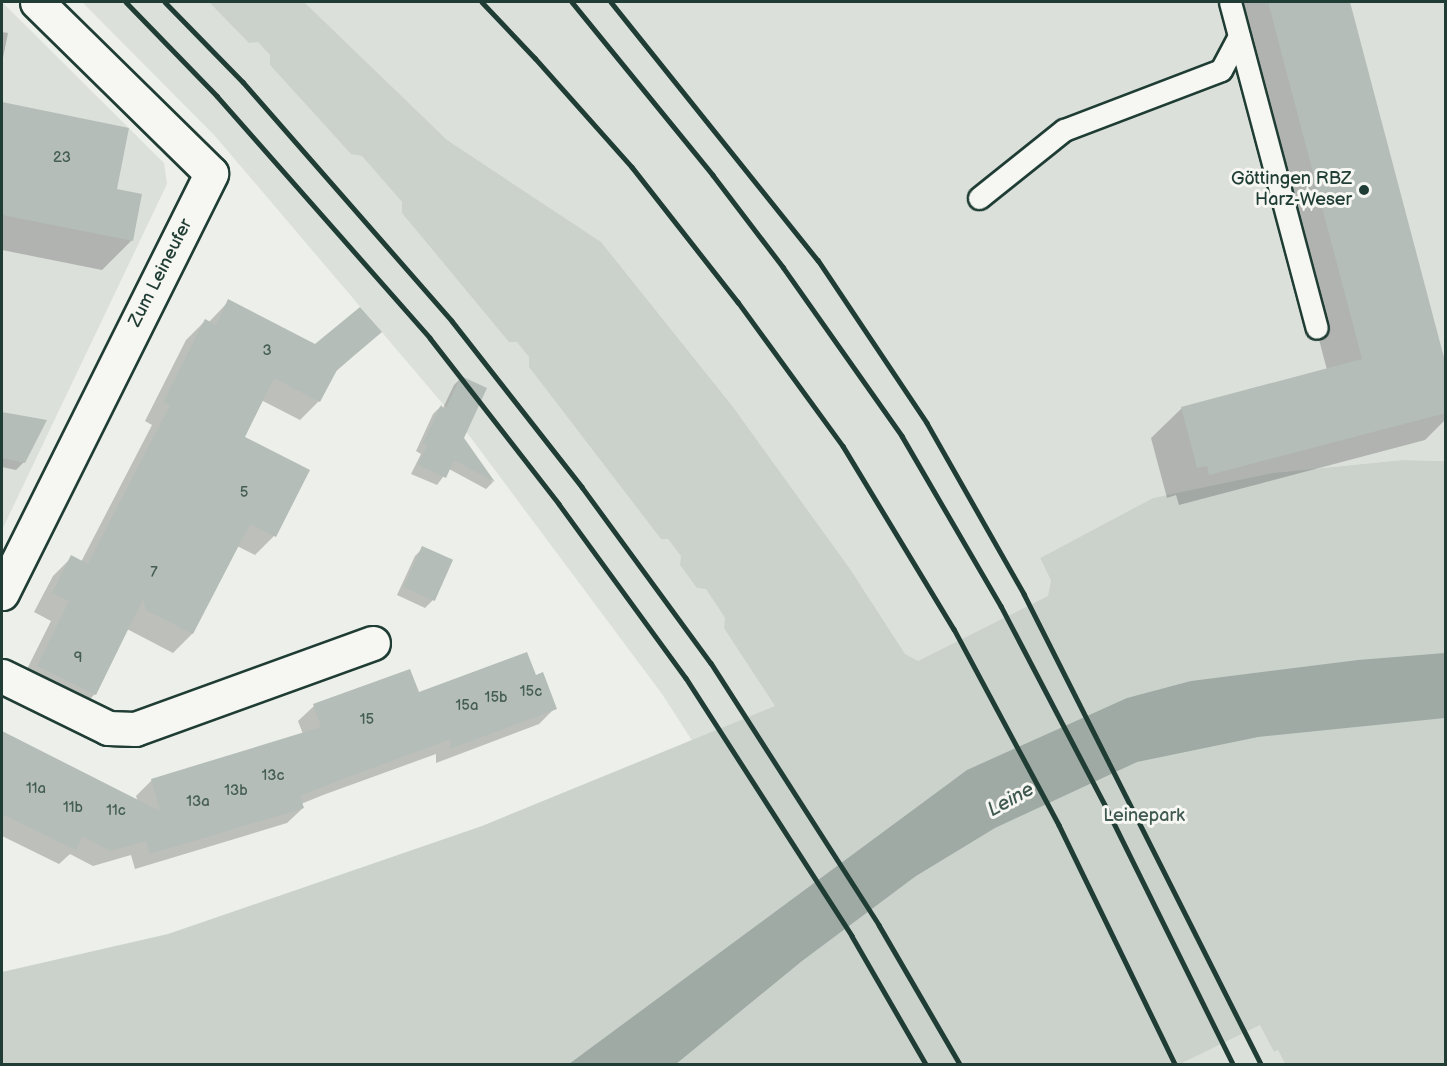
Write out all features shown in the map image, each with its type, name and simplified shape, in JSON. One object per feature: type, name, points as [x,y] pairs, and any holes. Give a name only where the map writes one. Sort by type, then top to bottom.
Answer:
[{"type":"street","name":"Zum Leineufer","points":[[2,593],[212,174],[37,2]]},
{"type":"street","points":[[2,676],[108,728],[135,729],[373,643]]},
{"type":"lane","points":[[1230,2],[1317,328]]},
{"type":"lane","points":[[980,198],[1064,130],[1221,70],[1239,36]]},
{"type":"shaded area","points":[[2,2],[164,163],[167,184],[2,530]]},
{"type":"shaded area","points":[[82,2],[1445,2],[1445,461],[1402,460],[1272,473],[1154,498],[1040,558],[1274,1052],[1278,1050],[1285,1064],[1129,1064],[804,914],[662,694],[465,430],[215,136]]},
{"type":"green space","name":"Leinepark","points":[[209,2],[304,2],[447,140],[601,242],[733,407],[850,569],[905,654],[918,661],[1048,596],[1051,581],[1040,558],[1153,498],[1272,473],[1402,460],[1445,461],[1445,1064],[1285,1064],[1278,1050],[1274,1052],[1260,1025],[1180,1064],[2,1064],[2,972],[168,934],[482,826],[775,706],[724,628],[725,618],[706,589],[697,588],[680,565],[681,556],[668,539],[661,539],[529,367],[529,357],[517,342],[509,342],[402,213],[402,202],[362,156],[351,154],[270,65],[270,55],[258,42],[249,43]]},
{"type":"water","name":"Leine","points":[[1445,653],[1445,718],[1258,737],[1137,762],[995,828],[916,876],[802,961],[676,1064],[569,1064],[967,770],[1127,698],[1191,681],[1358,660]]},
{"type":"building","name":"Göttingen RBZ Harz-Weser","points":[[1268,2],[1350,2],[1446,365],[1446,413],[1209,475],[1207,466],[1197,468],[1181,407],[1362,359]]},
{"type":"building","points":[[2,102],[129,128],[117,189],[142,194],[133,241],[2,215]]},
{"type":"building","points":[[228,299],[315,344],[360,307],[382,332],[337,370],[320,402],[274,378],[245,437],[310,470],[276,537],[250,524],[193,634],[146,610],[143,599],[96,695],[37,666],[69,601],[52,593],[71,555],[88,564],[170,405],[163,402],[205,319],[216,325]]},
{"type":"building","points":[[461,376],[487,388],[464,438],[495,482],[454,460],[446,478],[418,465],[427,446],[423,443],[441,405],[445,410]]},
{"type":"building","points":[[2,412],[47,420],[25,463],[2,458]]},
{"type":"building","points":[[422,546],[453,560],[435,601],[404,587]]},
{"type":"building","points":[[527,652],[536,675],[543,672],[557,709],[450,749],[451,739],[340,780],[300,796],[304,808],[150,854],[146,841],[110,851],[82,836],[76,850],[2,814],[2,731],[160,811],[151,779],[321,727],[313,704],[410,669],[419,692]]},
{"type":"railway","points":[[126,2],[217,96],[430,338],[559,504],[686,678],[852,936],[926,1064]]},
{"type":"railway","points":[[165,2],[243,82],[452,321],[582,487],[711,663],[879,925],[960,1064]]},
{"type":"railway","points":[[482,2],[632,167],[738,302],[843,446],[954,629],[1059,825],[1175,1064]]},
{"type":"railway","points":[[572,2],[713,175],[783,267],[902,436],[1001,606],[1107,809],[1233,1064]]},
{"type":"railway","points":[[611,2],[818,260],[927,423],[1024,594],[1261,1064]]},
{"type":"place","name":"Göttingen RBZ Harz-Weser","points":[[1364,190]]}]
